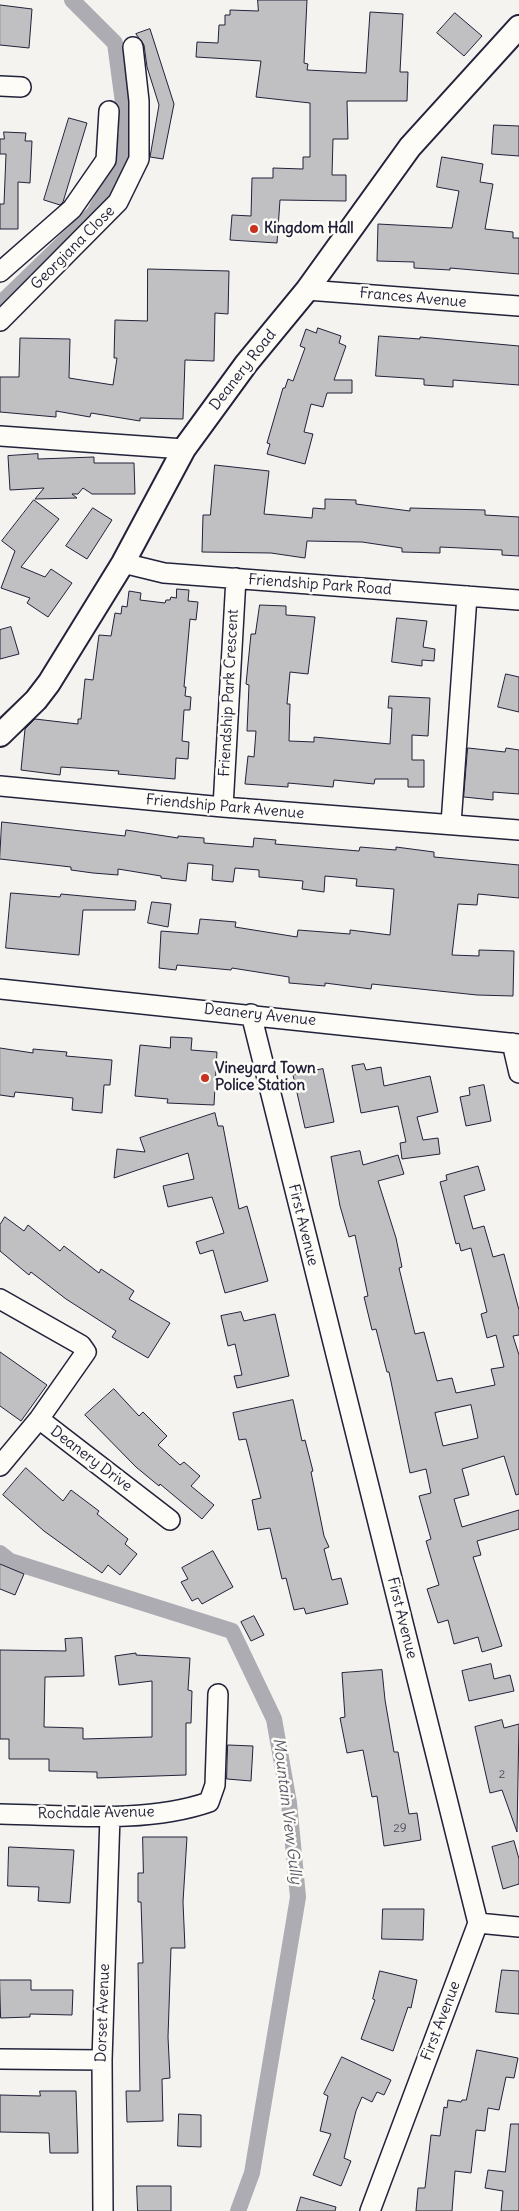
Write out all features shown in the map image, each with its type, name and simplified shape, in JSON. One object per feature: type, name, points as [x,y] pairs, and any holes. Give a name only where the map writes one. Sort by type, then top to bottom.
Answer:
[{"type":"street","name":"Deanery Road","points":[[0,735],[36,700],[48,683],[123,563],[184,449],[246,364],[307,290],[410,147],[519,26]]},
{"type":"street","name":"Georgiana Close","points":[[0,321],[118,202],[139,159],[139,100],[133,47]]},
{"type":"street","points":[[0,86],[21,87]]},
{"type":"street","points":[[0,272],[72,209],[106,160],[108,112]]},
{"type":"street","name":"Frances Avenue","points":[[307,290],[519,306]]},
{"type":"street","points":[[0,436],[184,449]]},
{"type":"street","name":"Friendship Park Road","points":[[123,563],[164,573],[519,600]]},
{"type":"street","name":"Friendship Park Crescent","points":[[223,807],[236,578]]},
{"type":"street","points":[[451,824],[467,596]]},
{"type":"street","name":"Friendship Park Avenue","points":[[0,786],[223,807],[519,830]]},
{"type":"street","name":"Deanery Avenue","points":[[0,989],[515,1043]]},
{"type":"street","name":"First Avenue","points":[[251,1014],[478,1923],[370,2211]]},
{"type":"street","points":[[515,1043],[519,1073]]},
{"type":"street","name":"Deanery Drive","points":[[0,1299],[81,1345],[86,1352],[39,1420],[170,1520]]},
{"type":"street","points":[[0,1466],[39,1420]]},
{"type":"street","name":"Rochdale Avenue","points":[[0,1814],[110,1816],[153,1814],[192,1808],[209,1802],[215,1786],[218,1694]]},
{"type":"street","name":"Dorset Avenue","points":[[102,2211],[102,2060],[110,1816]]},
{"type":"street","points":[[478,1923],[519,1927]]},
{"type":"street","points":[[0,2059],[102,2060]]},
{"type":"building","points":[[258,0],[307,0],[304,63],[308,64],[307,70],[366,73],[370,12],[403,14],[400,72],[408,72],[407,101],[347,101],[348,139],[333,139],[332,175],[346,175],[346,201],[280,200],[277,243],[230,240],[232,215],[251,216],[252,178],[273,178],[273,168],[303,169],[303,157],[310,157],[310,103],[256,97],[261,61],[196,57],[197,42],[218,43],[219,25],[225,25],[225,15],[230,15],[230,10],[258,11]]},
{"type":"building","points":[[0,5],[32,9],[29,48],[0,45]]},
{"type":"building","points":[[455,13],[482,36],[464,56],[437,33]]},
{"type":"building","points":[[150,29],[174,104],[163,159],[150,157],[159,105],[147,67],[144,45],[136,34]]},
{"type":"building","points":[[69,118],[87,123],[63,202],[60,205],[44,200]]},
{"type":"building","points":[[494,125],[519,126],[519,156],[492,154]]},
{"type":"building","points":[[4,132],[26,133],[25,141],[32,141],[30,183],[18,182],[18,229],[0,229],[0,204],[4,204],[6,154],[0,154],[0,139],[4,139]]},
{"type":"building","points":[[442,157],[483,164],[480,182],[493,184],[485,229],[513,232],[513,238],[519,238],[519,274],[450,268],[450,270],[414,268],[414,262],[377,261],[378,224],[452,228],[459,191],[437,187]]},
{"type":"building","points":[[148,269],[229,271],[228,314],[215,313],[214,361],[185,360],[183,419],[140,418],[140,421],[91,413],[90,417],[56,411],[56,417],[0,412],[0,377],[19,377],[20,338],[70,339],[69,378],[113,385],[117,358],[114,358],[115,320],[147,321]]},
{"type":"building","points":[[318,328],[341,336],[339,343],[346,346],[334,380],[352,380],[352,393],[327,393],[323,407],[311,404],[304,432],[313,434],[305,464],[267,454],[270,444],[267,443],[283,388],[285,388],[288,379],[293,381],[305,348],[300,346],[306,329],[316,333]]},
{"type":"building","points":[[379,336],[420,339],[420,337],[519,346],[519,385],[453,380],[453,387],[424,385],[424,379],[376,376]]},
{"type":"building","points":[[38,454],[38,459],[94,457],[94,463],[134,463],[135,494],[92,494],[83,488],[78,494],[72,494],[77,498],[35,499],[44,488],[10,490],[8,456]]},
{"type":"building","points":[[215,465],[269,471],[264,514],[312,518],[313,508],[325,509],[325,499],[356,500],[356,504],[410,511],[410,508],[485,510],[485,515],[519,517],[519,556],[502,555],[502,550],[440,547],[440,553],[402,552],[402,548],[362,542],[307,541],[305,558],[271,553],[202,552],[203,515],[210,515]]},
{"type":"building","points":[[34,500],[59,519],[21,567],[45,577],[51,569],[72,583],[48,617],[27,603],[30,598],[1,588],[15,551],[2,541]]},
{"type":"building","points":[[93,508],[112,520],[87,559],[66,546]]},
{"type":"building","points":[[177,589],[189,590],[188,601],[198,602],[196,620],[190,619],[184,687],[186,687],[185,696],[191,697],[190,710],[184,710],[182,741],[189,742],[188,759],[176,758],[175,779],[118,774],[119,771],[61,767],[60,775],[21,770],[25,729],[35,719],[78,724],[78,719],[81,719],[85,679],[93,680],[99,635],[111,636],[115,613],[121,614],[122,606],[127,607],[129,591],[141,593],[140,600],[165,603],[171,597],[176,598]]},
{"type":"building","points":[[260,605],[286,606],[286,615],[315,617],[308,674],[290,672],[287,704],[290,704],[289,741],[314,742],[314,737],[390,744],[392,708],[388,708],[389,696],[430,698],[428,736],[412,735],[412,760],[424,760],[424,787],[408,787],[408,779],[375,779],[374,784],[334,780],[333,787],[288,783],[288,787],[245,784],[248,756],[254,757],[256,731],[247,731],[249,685],[246,684],[251,634],[255,634]]},
{"type":"building","points":[[397,618],[427,621],[423,647],[435,649],[434,661],[422,660],[422,666],[392,662]]},
{"type":"building","points":[[11,627],[19,654],[0,659],[0,630]]},
{"type":"building","points":[[506,674],[519,677],[519,712],[498,707]]},
{"type":"building","points":[[468,748],[505,752],[506,748],[519,750],[519,794],[493,792],[493,800],[464,797]]},
{"type":"building","points":[[2,822],[125,836],[126,830],[178,838],[178,836],[204,838],[204,843],[253,847],[254,838],[276,840],[275,844],[359,851],[360,847],[396,850],[396,847],[434,852],[434,857],[519,865],[519,898],[478,894],[477,905],[458,904],[452,955],[479,956],[479,950],[514,951],[513,996],[477,995],[372,984],[371,989],[325,983],[325,986],[289,983],[289,977],[232,968],[231,970],[177,965],[176,970],[159,968],[161,931],[198,934],[200,919],[236,922],[235,927],[297,937],[298,930],[350,934],[350,930],[390,935],[394,889],[356,886],[357,879],[325,876],[324,892],[302,889],[303,881],[259,877],[259,870],[235,868],[233,882],[212,880],[213,865],[188,863],[186,881],[118,869],[118,875],[93,873],[71,870],[71,867],[0,859]]},
{"type":"building","points":[[11,893],[60,897],[61,894],[136,901],[135,910],[83,910],[79,955],[6,948]]},
{"type":"building","points":[[152,902],[171,904],[168,927],[148,923]]},
{"type":"building","points":[[171,1037],[192,1038],[191,1050],[217,1052],[214,1105],[167,1103],[168,1099],[135,1096],[140,1045],[170,1048]]},
{"type":"building","points":[[0,1048],[33,1053],[33,1049],[67,1052],[66,1056],[112,1060],[110,1085],[104,1085],[102,1113],[72,1110],[73,1098],[15,1092],[14,1097],[0,1095]]},
{"type":"building","points":[[364,1064],[366,1070],[381,1067],[384,1086],[430,1076],[438,1112],[417,1117],[423,1140],[438,1138],[440,1154],[402,1159],[400,1143],[406,1142],[398,1106],[361,1113],[352,1066]]},
{"type":"building","points":[[323,1069],[334,1122],[305,1128],[293,1075]]},
{"type":"building","points":[[484,1085],[491,1121],[466,1126],[460,1097],[470,1095],[469,1088]]},
{"type":"building","points":[[215,1113],[218,1126],[223,1126],[239,1209],[247,1206],[268,1281],[225,1293],[213,1250],[200,1254],[196,1242],[224,1233],[212,1197],[168,1207],[163,1186],[194,1179],[188,1153],[114,1178],[117,1149],[145,1152],[140,1138]]},
{"type":"building","points":[[360,1151],[363,1165],[398,1155],[404,1174],[378,1181],[396,1238],[402,1267],[399,1268],[415,1334],[424,1332],[437,1381],[452,1378],[456,1393],[495,1385],[491,1369],[504,1367],[496,1335],[487,1338],[481,1314],[487,1312],[471,1248],[461,1251],[459,1243],[456,1244],[440,1182],[447,1180],[446,1175],[478,1166],[485,1190],[464,1196],[473,1229],[484,1226],[493,1257],[504,1254],[519,1310],[519,1335],[513,1336],[519,1355],[519,1494],[516,1495],[504,1456],[462,1469],[469,1495],[454,1499],[462,1527],[519,1510],[519,1529],[477,1541],[481,1555],[473,1557],[502,1646],[482,1652],[478,1637],[454,1644],[448,1620],[438,1623],[427,1589],[439,1585],[426,1541],[431,1539],[419,1496],[431,1493],[426,1469],[410,1473],[389,1372],[387,1372],[376,1329],[372,1330],[364,1297],[368,1296],[355,1235],[349,1237],[340,1206],[331,1157]],"holes":[[[471,1405],[478,1438],[443,1446],[435,1413]]]},
{"type":"building","points":[[5,1217],[24,1231],[28,1225],[60,1251],[64,1246],[99,1273],[101,1269],[134,1291],[129,1299],[170,1323],[148,1358],[112,1337],[116,1331],[66,1299],[31,1272],[29,1275],[0,1251],[0,1225]]},
{"type":"building","points":[[241,1312],[244,1321],[275,1314],[289,1376],[237,1388],[234,1376],[242,1375],[235,1344],[228,1346],[221,1316]]},
{"type":"building","points":[[0,1352],[47,1385],[21,1421],[0,1406]]},
{"type":"building","points":[[114,1389],[139,1416],[143,1412],[167,1436],[158,1445],[180,1465],[184,1462],[200,1476],[191,1486],[214,1505],[202,1519],[136,1467],[85,1415]]},
{"type":"building","points":[[293,1400],[302,1441],[305,1440],[313,1471],[311,1472],[324,1536],[329,1547],[324,1549],[332,1580],[341,1578],[348,1604],[306,1614],[304,1608],[294,1610],[286,1578],[282,1579],[270,1528],[258,1530],[252,1500],[261,1498],[246,1439],[239,1440],[233,1413]]},
{"type":"building","points":[[26,1468],[63,1501],[71,1490],[99,1511],[97,1514],[128,1539],[125,1544],[137,1554],[120,1575],[108,1565],[102,1573],[44,1531],[3,1495]]},
{"type":"building","points":[[213,1551],[233,1587],[202,1604],[198,1598],[192,1601],[181,1582],[188,1579],[182,1568]]},
{"type":"building","points":[[0,1564],[24,1574],[15,1595],[0,1589]]},
{"type":"building","points":[[254,1616],[264,1635],[251,1641],[241,1622]]},
{"type":"building","points":[[82,1638],[84,1676],[45,1677],[44,1727],[83,1728],[83,1739],[152,1737],[152,1681],[119,1685],[115,1656],[136,1653],[136,1655],[190,1658],[188,1690],[192,1691],[191,1723],[186,1723],[186,1775],[97,1778],[97,1772],[49,1771],[49,1759],[9,1759],[9,1739],[0,1739],[0,1650],[66,1651],[65,1639]]},
{"type":"building","points":[[491,1664],[494,1679],[510,1675],[514,1691],[469,1701],[462,1671]]},
{"type":"building","points":[[382,1670],[394,1752],[398,1752],[409,1814],[417,1813],[421,1840],[384,1846],[377,1796],[372,1797],[363,1750],[347,1753],[340,1718],[345,1717],[342,1673]]},
{"type":"building","points":[[502,1720],[504,1728],[519,1724],[517,1832],[502,1790],[490,1793],[475,1727]]},
{"type":"building","points":[[228,1745],[253,1746],[251,1781],[227,1779]]},
{"type":"building","points":[[143,1837],[187,1837],[183,1902],[185,1948],[171,1948],[168,2037],[170,2078],[162,2079],[163,2121],[127,2122],[126,2091],[140,2091],[138,1963],[143,1963],[141,1902],[138,1902],[138,1873],[143,1873]]},
{"type":"building","points":[[514,1841],[519,1859],[519,1884],[503,1889],[492,1847]]},
{"type":"building","points":[[9,1847],[74,1850],[70,1903],[38,1901],[39,1887],[8,1886]]},
{"type":"building","points":[[383,1909],[424,1909],[423,1940],[382,1939]]},
{"type":"building","points":[[502,1970],[519,1971],[519,2014],[496,2012]]},
{"type":"building","points":[[380,1971],[417,1980],[411,2008],[408,2007],[393,2051],[361,2039],[375,2000],[373,1999]]},
{"type":"building","points":[[0,1980],[31,1980],[31,1990],[73,1990],[72,2015],[30,2014],[30,2017],[1,2018]]},
{"type":"building","points":[[477,2050],[518,2058],[514,2078],[506,2077],[499,2110],[488,2108],[485,2131],[476,2130],[471,2173],[455,2171],[452,2211],[416,2211],[418,2188],[425,2188],[431,2135],[440,2136],[444,2107],[447,2108],[448,2100],[461,2102],[466,2100]]},
{"type":"building","points":[[342,2057],[391,2080],[384,2095],[377,2092],[372,2102],[362,2097],[356,2111],[344,2158],[351,2161],[341,2186],[313,2175],[331,2134],[320,2131],[328,2096],[324,2094]]},
{"type":"building","points":[[40,2091],[76,2091],[78,2153],[50,2153],[49,2133],[0,2132],[0,2095],[40,2096]]},
{"type":"building","points":[[179,2114],[201,2115],[201,2147],[178,2146]]},
{"type":"building","points":[[511,2124],[519,2124],[519,2211],[501,2211],[503,2191],[485,2188],[488,2170],[505,2172]]},
{"type":"building","points":[[137,2186],[171,2186],[171,2211],[138,2211]]},
{"type":"building","points":[[301,2197],[336,2207],[335,2211],[297,2211]]},
{"type":"waterway","name":"Mountain View Gully","points":[[0,304],[94,213],[115,175],[127,133],[115,43],[72,0]]},
{"type":"waterway","name":"Mountain View Gully","points":[[0,1553],[10,1561],[232,1631],[274,1719],[289,1803],[298,1897],[252,2173],[238,2211]]},
{"type":"place","name":"Kingdom Hall","points":[[254,229]]},
{"type":"place","name":"Vineyard Town Police Station","points":[[205,1078]]}]
